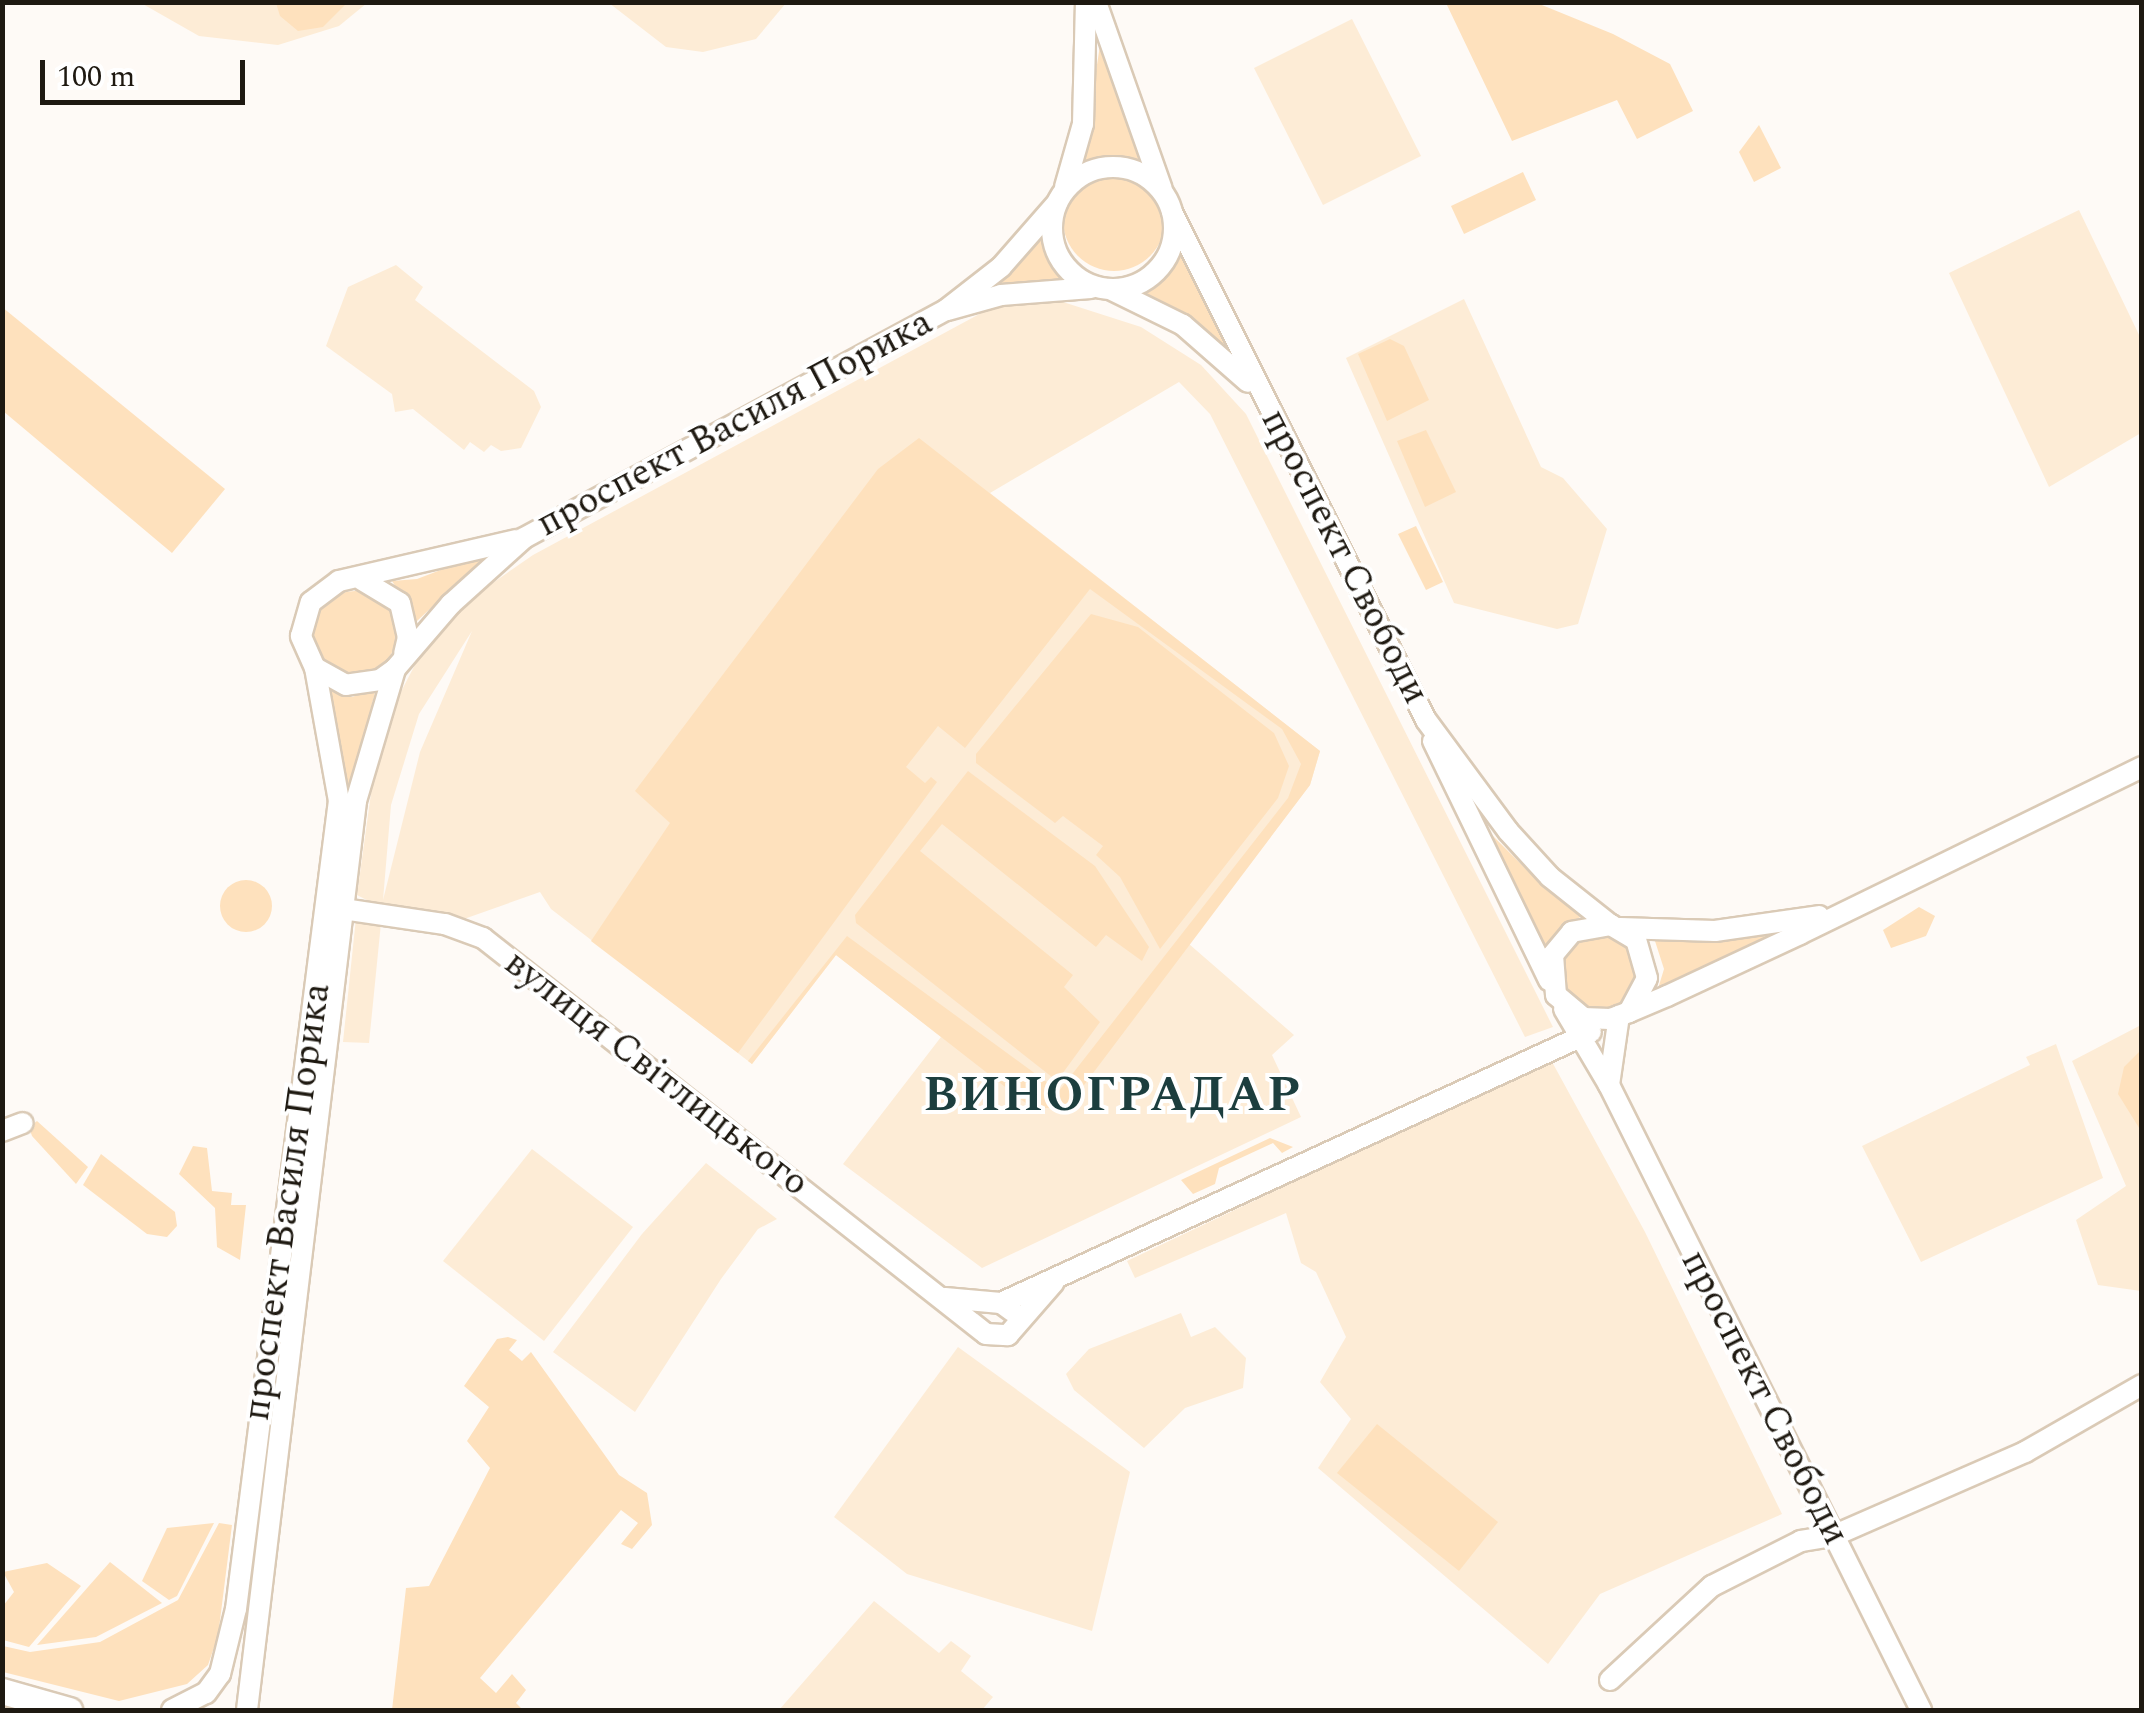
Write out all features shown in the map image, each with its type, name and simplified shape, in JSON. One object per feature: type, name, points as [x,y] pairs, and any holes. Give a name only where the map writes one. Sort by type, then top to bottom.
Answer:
[{"type":"main road","points":[[2,1691],[69,1710]]},
{"type":"street","points":[[1086,2],[1083,124],[1052,226],[1061,260],[1104,288],[1144,281],[1161,266],[1172,246],[1172,212],[1096,2]]},
{"type":"street","points":[[1060,198],[1090,171],[1112,167],[1145,176],[1162,191]]},
{"type":"street","name":"проспект Василя Порика","points":[[172,1710],[206,1693],[220,1674],[236,1609],[338,801],[315,668],[301,636],[303,618],[324,589],[524,538],[946,310],[1001,267],[1060,198]]},
{"type":"street","name":"проспект Свободи","points":[[1172,212],[1426,720],[1446,778],[1579,1038],[1609,1085],[1921,1710]]},
{"type":"street","name":"проспект Василя Порика","points":[[946,310],[1002,295],[1104,288]]},
{"type":"street","name":"проспект Свободи","points":[[1104,288],[1183,326],[1262,394]]},
{"type":"street","name":"проспект Василя Порика","points":[[315,668],[329,679],[364,685],[399,661],[524,538]]},
{"type":"street","name":"проспект Василя Порика","points":[[248,1710],[356,801],[408,637],[400,603],[388,590],[355,579]]},
{"type":"street","name":"проспект Свободи","points":[[1426,720],[1508,831],[1550,877],[1615,926]]},
{"type":"street","points":[[1054,1282],[1015,1322],[1008,1335],[986,1334],[981,1314],[997,1303],[1054,1282],[1579,1038],[2142,767]]},
{"type":"street","name":"вулиця Світлицького","points":[[344,909],[445,924],[483,938],[986,1334]]},
{"type":"street","points":[[1624,1014],[1592,1020],[1557,994],[1553,955],[1564,938],[1580,927],[1762,928],[1835,912]]},
{"type":"street","points":[[1609,1085],[1624,1014],[1645,988],[1648,968],[1642,949],[1615,926]]},
{"type":"street","points":[[2,1131],[24,1123]]},
{"type":"street","points":[[942,1297],[997,1303],[1015,1322]]},
{"type":"street","points":[[1610,1680],[1712,1586],[1802,1541],[1833,1536],[2025,1452],[2142,1384]]},
{"type":"shaded area","points":[[276,2],[347,3],[323,27],[298,31],[280,16]]},
{"type":"shaded area","points":[[141,3],[367,3],[339,26],[278,45],[199,36]]},
{"type":"shaded area","points":[[609,3],[786,3],[756,39],[703,52],[666,47]]},
{"type":"shaded area","points":[[1446,3],[1537,3],[1613,34],[1670,64],[1693,111],[1637,139],[1617,100],[1512,141]]},
{"type":"shaded area","points":[[1352,19],[1421,156],[1323,205],[1254,68]]},
{"type":"shaded area","points":[[1101,39],[1151,171],[1120,159],[1082,161]]},
{"type":"shaded area","points":[[1759,125],[1781,168],[1754,182],[1739,152]]},
{"type":"shaded area","points":[[1114,169],[1134,173],[1150,184],[1161,200],[1165,220],[1161,240],[1150,256],[1134,267],[1114,271],[1094,267],[1078,256],[1067,240],[1063,220],[1067,200],[1078,184],[1094,173]]},
{"type":"shaded area","points":[[1523,172],[1536,200],[1464,234],[1451,206]]},
{"type":"shaded area","points":[[2079,210],[2141,339],[2141,433],[2049,487],[1949,273]]},
{"type":"shaded area","points":[[1046,224],[1051,260],[1067,281],[984,294]]},
{"type":"shaded area","points":[[1179,246],[1237,358],[1194,320],[1143,294]]},
{"type":"shaded area","points":[[396,265],[423,287],[415,300],[534,391],[541,407],[521,448],[501,451],[491,445],[484,452],[470,442],[464,450],[413,409],[395,412],[392,394],[326,346],[348,287]]},
{"type":"shaded area","points":[[1464,299],[1541,467],[1563,478],[1607,529],[1578,624],[1557,629],[1454,603],[1346,358]]},
{"type":"shaded area","points":[[1025,302],[1063,302],[1141,327],[1201,365],[1246,414],[1553,1027],[1525,1037],[1210,414],[1179,382],[990,493],[1320,751],[1310,785],[1189,944],[1294,1035],[1272,1055],[1301,1117],[982,1268],[843,1164],[941,1037],[836,955],[752,1064],[551,909],[540,892],[464,919],[382,908],[357,895],[372,786],[394,705],[417,661],[474,596],[533,555],[985,311]],"holes":[[[472,631],[420,752],[383,900],[391,805],[419,714]]]},
{"type":"shaded area","points":[[2,307],[225,489],[172,553],[3,411]]},
{"type":"shaded area","points":[[1390,339],[1404,346],[1429,400],[1387,421],[1358,354]]},
{"type":"shaded area","points":[[1426,430],[1456,492],[1425,507],[1397,441]]},
{"type":"shaded area","points":[[919,438],[1320,751],[1310,785],[1069,1105],[1057,1108],[1032,1108],[836,955],[752,1064],[748,1061],[847,936],[1059,1091],[1288,798],[1301,764],[1282,729],[1090,589],[965,748],[938,726],[906,767],[925,783],[931,777],[937,782],[738,1053],[591,941],[670,823],[635,791],[878,469]]},
{"type":"shaded area","points":[[1416,526],[1443,582],[1426,590],[1398,534]]},
{"type":"shaded area","points":[[493,550],[417,621],[392,581],[417,579]]},
{"type":"shaded area","points":[[355,591],[371,594],[385,603],[394,617],[394,649],[385,663],[371,672],[355,675],[339,672],[325,663],[316,649],[313,633],[316,617],[325,603],[339,594]]},
{"type":"shaded area","points":[[1091,614],[1138,627],[1274,733],[1289,766],[1278,798],[1160,949],[1120,877],[1096,855],[1103,846],[1063,816],[1055,823],[976,763],[976,754]]},
{"type":"shaded area","points":[[376,689],[345,805],[326,690],[352,697]]},
{"type":"shaded area","points":[[968,771],[1095,866],[1149,947],[1142,961],[1106,935],[1096,947],[942,824],[920,851],[1073,975],[1064,987],[1100,1022],[1057,1081],[856,923],[855,915]]},
{"type":"shaded area","points":[[1484,827],[1531,874],[1589,913],[1564,925],[1545,954]]},
{"type":"shaded area","points":[[246,880],[264,888],[272,906],[264,924],[246,932],[228,924],[220,906],[228,888]]},
{"type":"shaded area","points":[[1919,907],[1935,916],[1926,936],[1891,948],[1883,930]]},
{"type":"shaded area","points":[[356,918],[381,923],[369,1043],[343,1042]]},
{"type":"shaded area","points":[[1600,933],[1627,944],[1638,971],[1627,998],[1600,1009],[1573,998],[1562,971],[1573,944]]},
{"type":"shaded area","points":[[1774,934],[1775,940],[1657,992],[1664,969],[1654,938]]},
{"type":"shaded area","points":[[2141,1025],[2141,1291],[2098,1285],[2076,1220],[2126,1186],[2072,1061]]},
{"type":"shaded area","points":[[2056,1044],[2103,1178],[1921,1262],[1862,1146],[2030,1065],[2026,1057]]},
{"type":"shaded area","points":[[2141,1050],[2141,1131],[2118,1094],[2124,1067]]},
{"type":"shaded area","points":[[1551,1060],[1645,1232],[1782,1514],[1600,1594],[1548,1664],[1318,1468],[1351,1419],[1320,1382],[1346,1337],[1316,1272],[1301,1263],[1286,1213],[1135,1278],[1127,1261]]},
{"type":"shaded area","points":[[37,1121],[88,1167],[76,1184],[32,1136],[29,1127]]},
{"type":"shaded area","points":[[1270,1138],[1293,1147],[1282,1153],[1273,1143],[1219,1168],[1215,1184],[1193,1194],[1181,1180]]},
{"type":"shaded area","points":[[193,1146],[207,1148],[212,1191],[232,1193],[231,1205],[246,1205],[240,1260],[217,1247],[215,1208],[179,1174]]},
{"type":"shaded area","points":[[532,1149],[633,1227],[544,1341],[443,1261]]},
{"type":"shaded area","points":[[101,1154],[175,1212],[177,1226],[167,1237],[147,1234],[83,1185]]},
{"type":"shaded area","points":[[706,1163],[777,1219],[758,1229],[721,1279],[635,1412],[553,1352],[642,1234]]},
{"type":"shaded area","points":[[1181,1313],[1191,1337],[1215,1327],[1246,1358],[1243,1388],[1185,1408],[1144,1448],[1074,1390],[1066,1374],[1089,1349]]},
{"type":"shaded area","points":[[497,1339],[517,1340],[509,1350],[522,1361],[531,1352],[619,1475],[647,1493],[652,1525],[632,1549],[621,1544],[638,1523],[621,1510],[480,1678],[496,1693],[512,1674],[526,1690],[516,1703],[523,1710],[392,1710],[406,1588],[429,1586],[490,1468],[467,1441],[489,1407],[464,1386]]},
{"type":"shaded area","points":[[958,1347],[1130,1472],[1092,1631],[907,1574],[834,1517]]},
{"type":"shaded area","points":[[1377,1424],[1498,1522],[1459,1571],[1337,1473]]},
{"type":"shaded area","points":[[214,1523],[177,1596],[169,1600],[142,1581],[167,1528]]},
{"type":"shaded area","points":[[219,1523],[232,1525],[218,1636],[208,1665],[187,1684],[119,1701],[3,1672],[3,1646],[30,1652],[100,1642],[178,1600]]},
{"type":"shaded area","points":[[110,1562],[162,1603],[96,1637],[37,1645]]},
{"type":"shaded area","points":[[47,1563],[81,1586],[29,1647],[3,1640],[3,1606],[14,1592],[3,1572]]},
{"type":"shaded area","points":[[874,1601],[939,1653],[951,1641],[971,1656],[961,1671],[993,1697],[982,1710],[779,1710]]},
{"type":"district","name":"ВИНОГРАДАР","points":[[1113,1096]]}]
